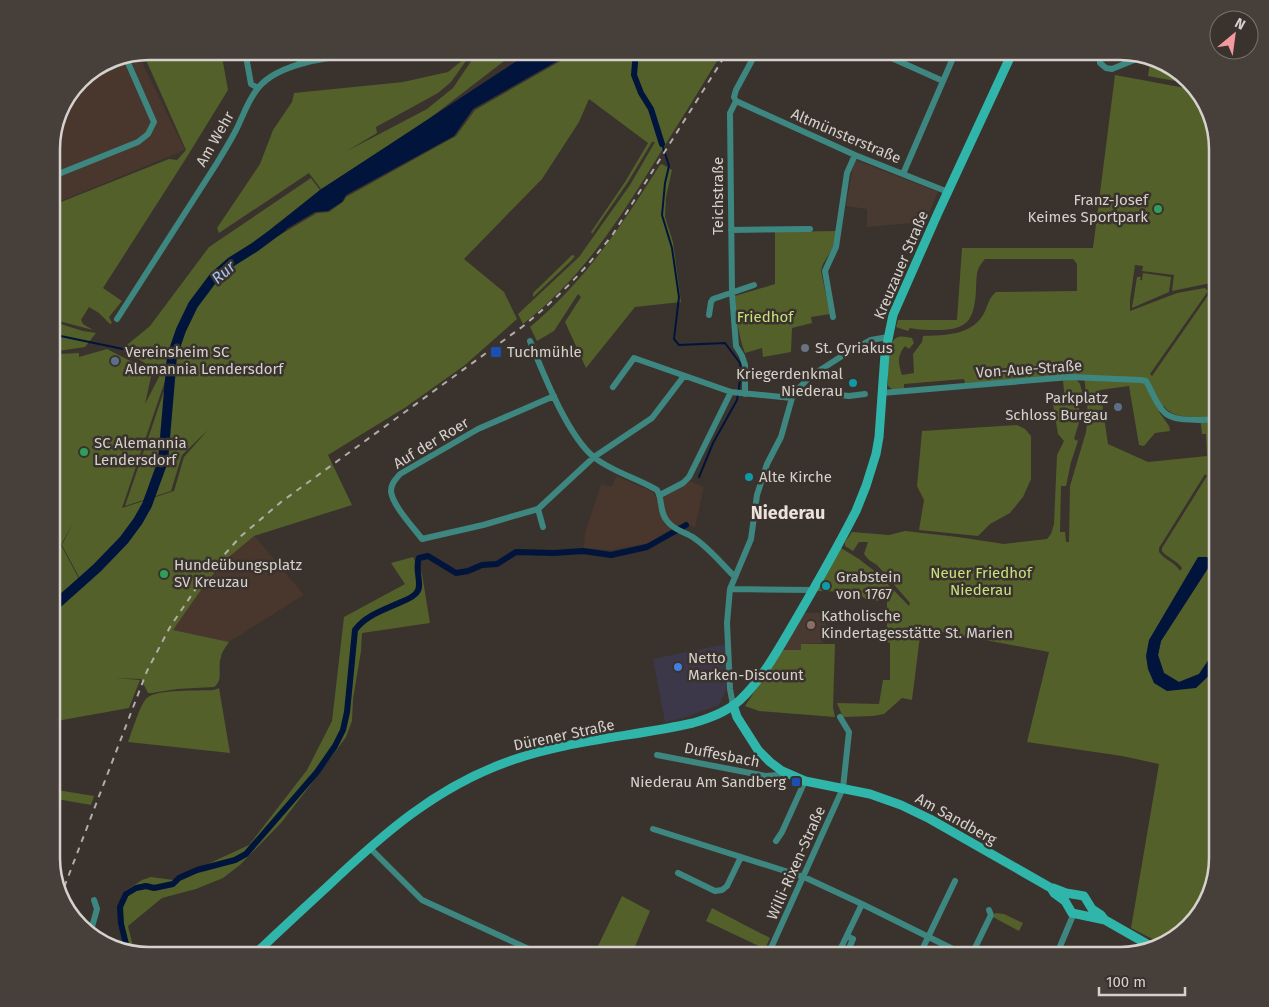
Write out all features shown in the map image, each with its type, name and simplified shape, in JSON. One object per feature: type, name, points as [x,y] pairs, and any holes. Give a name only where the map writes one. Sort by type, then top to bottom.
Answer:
[{"type":"main road","name":"Kreuzauer Straße","points":[[733,705],[741,699],[764,670],[856,511],[866,486],[879,437],[888,337],[899,301],[1009,60]]},
{"type":"main road","name":"Am Sandberg","points":[[733,705],[758,750],[782,771],[805,781],[843,788],[889,800],[920,814],[1051,888]]},
{"type":"main road","name":"Dürener Straße","points":[[263,947],[399,821],[445,790],[491,768],[554,749],[693,723],[718,714],[733,705]]},
{"type":"main road","points":[[1051,888],[1074,895],[1081,895],[1086,898],[1088,903],[1105,920],[1145,943]]},
{"type":"main road","points":[[1051,888],[1068,905],[1070,910],[1077,914],[1105,920]]},
{"type":"main road","points":[[1068,905],[1069,899],[1074,895]]},
{"type":"main road","points":[[1077,914],[1085,911],[1088,903]]},
{"type":"street","points":[[247,60],[251,84],[258,88]]},
{"type":"street","name":"Am Wehr","points":[[117,319],[217,163],[258,88],[272,76],[300,63],[321,60]]},
{"type":"street","name":"Teichstraße","points":[[660,495],[683,483],[688,477],[738,393],[745,365],[736,346],[732,293],[730,113],[736,101],[734,98],[736,90],[752,60]]},
{"type":"street","points":[[896,60],[943,81]]},
{"type":"street","points":[[903,174],[952,60]]},
{"type":"street","points":[[1100,60],[1103,67],[1112,69],[1132,61]]},
{"type":"street","points":[[60,174],[138,142],[148,134],[154,122],[127,63]]},
{"type":"street","name":"Altmünsterstraße","points":[[736,101],[855,154],[948,192]]},
{"type":"street","points":[[834,317],[825,271],[836,247],[847,173],[855,154]]},
{"type":"street","points":[[731,230],[810,229]]},
{"type":"street","points":[[709,315],[713,299],[754,285]]},
{"type":"street","points":[[733,705],[730,689],[727,623],[730,589],[734,576],[752,539],[758,495],[768,464],[781,437],[792,398],[811,376],[845,354],[871,340],[888,337]]},
{"type":"street","points":[[530,341],[554,396],[576,437],[594,458],[607,466],[648,484],[656,490],[660,495],[661,508],[667,522],[677,530],[696,539],[734,576]]},
{"type":"street","points":[[613,387],[634,358],[738,393],[792,398]]},
{"type":"street","points":[[543,527],[538,509],[594,458],[652,418],[684,376]]},
{"type":"street","name":"Von-Aue-Straße","points":[[882,393],[1070,376],[1141,380],[1146,381],[1159,406],[1172,418],[1209,420]]},
{"type":"street","points":[[797,390],[849,396],[865,394]]},
{"type":"street","name":"Auf der Roer","points":[[538,509],[433,538],[422,539],[394,500],[391,491],[393,482],[400,474],[478,429],[554,396]]},
{"type":"street","points":[[730,589],[812,590]]},
{"type":"street","points":[[840,717],[849,732],[843,788]]},
{"type":"street","name":"Duffesbach","points":[[657,755],[766,776],[778,775],[782,771]]},
{"type":"street","points":[[776,841],[805,781]]},
{"type":"street","name":"Willi-Rixen-Straße","points":[[771,947],[843,788]]},
{"type":"street","points":[[653,829],[804,878],[862,904],[949,947]]},
{"type":"street","points":[[369,847],[422,900],[524,947]]},
{"type":"street","points":[[678,873],[715,891],[722,890],[727,886],[741,857]]},
{"type":"street","points":[[923,947],[955,882]]},
{"type":"street","points":[[92,927],[97,909],[94,900]]},
{"type":"street","points":[[846,936],[862,904]]},
{"type":"street","points":[[975,947],[991,915],[989,910]]},
{"type":"street","points":[[1060,947],[1077,914]]},
{"type":"shaded area","points":[[141,61],[185,150],[60,201],[60,143],[67,115],[75,99],[86,86],[99,75],[115,67]]},
{"type":"shaded area","points":[[856,160],[938,192],[925,222],[867,227],[867,209],[846,206],[853,166]]},
{"type":"shaded area","points":[[616,476],[653,492],[657,500],[689,481],[704,487],[695,527],[689,525],[678,526],[655,542],[610,550],[584,548],[585,533],[601,484],[612,487]]},
{"type":"shaded area","points":[[254,535],[304,595],[229,642],[173,630],[224,561]]},
{"type":"shaded area","name":"Katholische Kindertagesstätte St. Marien","points":[[803,613],[826,613],[826,636],[822,636],[822,643],[802,644],[801,650],[782,650]]},
{"type":"shaded area","points":[[726,644],[726,689],[719,705],[683,718],[665,722],[653,659]]},
{"type":"green space","points":[[146,60],[223,60],[228,90],[103,288],[122,301],[109,317],[112,323],[110,324],[99,313],[89,307],[81,320],[83,324],[93,330],[60,321],[60,202],[169,159],[177,160],[186,150]]},
{"type":"green space","points":[[463,60],[467,60],[451,82],[438,93],[376,127],[377,133],[347,151],[427,109],[453,88],[472,60],[505,60],[417,128],[321,189],[309,173],[219,233],[217,228],[260,164],[273,130],[292,102],[294,93],[403,82],[448,72]]},
{"type":"green space","points":[[562,60],[717,60],[629,202],[599,246],[545,306],[523,324],[518,314],[579,257],[630,185],[655,142],[652,142],[628,182],[592,234],[591,232],[625,182],[648,143],[589,99],[579,122],[542,179],[464,259],[504,292],[517,319],[465,365],[406,407],[328,455],[352,505],[254,536],[224,561],[173,630],[229,642],[223,651],[220,661],[220,677],[217,684],[214,687],[148,693],[141,679],[115,678],[140,680],[129,708],[60,720],[60,595],[80,579],[62,545],[73,523],[61,545],[79,579],[60,594],[60,354],[79,353],[79,357],[107,349],[152,372],[145,404],[161,373],[122,349],[150,326],[209,247],[311,178],[320,190],[273,227],[268,237],[213,275],[191,304],[122,508],[174,491],[184,457],[208,430],[182,455],[171,491],[125,506],[193,306],[214,279],[232,263],[272,236],[278,236],[317,213],[329,212],[344,201],[346,197],[456,136],[475,110]]},
{"type":"green space","points":[[1150,65],[1160,69],[1179,82],[1148,76]]},
{"type":"green space","name":"Neuer Friedhof Niederau","points":[[1115,75],[1185,88],[1200,109],[1207,131],[1209,149],[1209,283],[1172,291],[1174,275],[1142,271],[1143,266],[1135,265],[1130,300],[1130,311],[1177,293],[1205,288],[1208,291],[1150,374],[1152,376],[1209,294],[1209,566],[1149,640],[1167,691],[1209,674],[1208,870],[1201,895],[1188,915],[1174,929],[1154,940],[1131,928],[1159,764],[1122,756],[1027,742],[1049,652],[921,628],[912,700],[902,698],[884,714],[873,716],[843,717],[837,703],[879,704],[883,680],[890,680],[890,643],[887,642],[887,601],[867,600],[856,592],[816,591],[841,548],[877,573],[909,606],[910,603],[877,565],[864,554],[868,542],[859,542],[853,551],[845,546],[845,542],[852,532],[889,535],[905,531],[1004,544],[1047,539],[1051,534],[1054,524],[1057,455],[1064,441],[1058,434],[1053,404],[1065,403],[1063,380],[1076,379],[1080,384],[1083,395],[1078,396],[1080,419],[1074,439],[1078,441],[1066,486],[1061,486],[1060,532],[1065,532],[1066,542],[1069,542],[1070,486],[1086,432],[1088,414],[1084,375],[965,383],[964,379],[904,384],[904,389],[892,389],[888,386],[891,346],[896,338],[902,336],[912,338],[914,343],[909,349],[905,346],[899,356],[899,363],[902,375],[914,373],[913,354],[922,342],[923,336],[956,333],[971,327],[983,315],[993,294],[996,292],[1077,291],[1077,264],[1073,259],[985,259],[977,274],[975,301],[971,316],[962,325],[947,330],[910,328],[908,331],[896,327],[898,320],[957,320],[962,248],[1093,248]],"holes":[[[1129,386],[1139,445],[1144,446],[1155,433],[1170,431],[1169,426],[1159,412],[1164,406],[1175,414],[1200,417],[1202,434],[1206,434],[1207,456],[1148,462],[1108,444],[1100,390]],[[1205,474],[1207,476],[1162,548],[1164,553],[1180,565],[1182,568],[1180,571],[1161,555],[1159,548]]]},
{"type":"green space","points":[[662,164],[672,170],[666,197],[665,217],[673,242],[681,302],[635,307],[586,368],[565,322],[581,297],[578,294],[554,331],[537,341],[530,327],[550,309],[585,271],[616,231]]},
{"type":"green space","name":"Friedhof","points":[[836,231],[834,246],[821,271],[830,314],[811,317],[812,323],[792,328],[791,352],[763,357],[762,348],[745,353],[738,325],[735,296],[775,284],[775,232]]},
{"type":"green space","points":[[572,255],[575,256],[571,261],[533,297],[533,293]]},
{"type":"green space","points":[[1143,273],[1171,277],[1169,292],[1132,308],[1137,277],[1141,277],[1140,280],[1142,280]]},
{"type":"green space","points":[[60,324],[96,333],[85,347],[60,351]]},
{"type":"green space","points":[[1017,425],[1025,429],[1031,436],[1031,479],[1023,497],[1010,513],[990,524],[978,536],[919,530],[924,500],[917,486],[922,431]]},
{"type":"green space","points":[[413,557],[422,574],[430,623],[362,633],[352,721],[346,737],[312,783],[281,823],[240,865],[223,878],[196,889],[162,898],[128,926],[133,945],[123,943],[118,925],[118,909],[125,891],[142,880],[151,877],[173,880],[249,845],[307,770],[332,721],[344,617],[405,584],[391,563]]},
{"type":"green space","points":[[1209,567],[1209,659],[1199,674],[1179,682],[1164,673],[1158,655],[1161,641]]},
{"type":"green space","points":[[801,644],[835,644],[833,708],[835,717],[759,711],[745,706],[782,650],[801,650]]},
{"type":"green space","points":[[219,688],[230,753],[128,742],[144,701],[152,695]]},
{"type":"green space","points":[[60,790],[94,796],[91,805],[60,800]]},
{"type":"green space","points":[[622,896],[650,911],[635,947],[598,946]]},
{"type":"green space","points":[[712,908],[770,938],[766,947],[761,947],[706,921]]},
{"type":"green space","points":[[995,913],[1004,914],[1023,923],[1019,931],[993,917]]},
{"type":"water","points":[[518,60],[559,60],[473,109],[454,136],[346,195],[342,202],[328,211],[315,212],[278,234],[271,234],[274,227],[320,190]]},
{"type":"water","points":[[1198,557],[1207,557],[1209,559],[1209,567],[1161,641],[1158,655],[1164,673],[1179,682],[1199,674],[1209,659],[1209,676],[1196,688],[1167,691],[1154,683],[1148,669],[1146,656],[1149,640]]},
{"type":"waterway","points":[[635,60],[634,75],[641,93],[651,109],[662,144]]},
{"type":"waterway","points":[[662,144],[669,166],[665,183],[662,215],[672,248],[679,297],[674,339],[679,345],[725,343],[740,363],[741,370],[737,400],[713,443],[699,477]]},
{"type":"waterway","name":"Rur","points":[[60,601],[97,568],[124,540],[147,505],[163,461],[172,356],[181,330],[193,305],[214,277],[231,262],[282,227]]},
{"type":"waterway","points":[[60,336],[142,353],[172,356]]},
{"type":"waterway","points":[[126,944],[121,924],[120,907],[126,894],[136,888],[146,886],[154,888],[173,884],[179,878],[197,870],[235,860],[246,854],[317,772],[335,746],[343,730],[347,712],[355,630],[364,620],[416,594],[419,589],[417,567],[419,558],[428,556],[456,573],[468,571],[482,565],[497,564],[516,552],[554,553],[583,551],[611,555],[647,547],[686,525]]},
{"type":"railway","points":[[65,886],[147,671],[170,627],[201,581],[240,537],[281,502],[522,327],[570,283],[613,234],[722,60]]},
{"type":"place","name":"Franz-Josef Keimes Sportpark","points":[[1158,209]]},
{"type":"place","name":"St. Cyriakus","points":[[805,348]]},
{"type":"place","name":"Tuchmühle","points":[[496,352]]},
{"type":"place","name":"Vereinsheim SC Alemannia Lendersdorf","points":[[115,361]]},
{"type":"place","name":"Kriegerdenkmal Niederau","points":[[853,383]]},
{"type":"place","name":"Parkplatz Schloss Burgau","points":[[1118,407]]},
{"type":"place","name":"SC Alemannia Lendersdorf","points":[[84,452]]},
{"type":"place","name":"Alte Kirche","points":[[749,477]]},
{"type":"place","name":"Hundeübungsplatz SV Kreuzau","points":[[164,574]]},
{"type":"place","name":"Grabstein von 1767","points":[[826,586]]},
{"type":"place","name":"Katholische Kindertagesstätte St. Marien","points":[[811,625]]},
{"type":"place","name":"Netto Marken-Discount","points":[[678,667]]},
{"type":"place","name":"Niederau Am Sandberg","points":[[796,782]]},
{"type":"district","name":"Niederau","points":[[788,513]]}]
